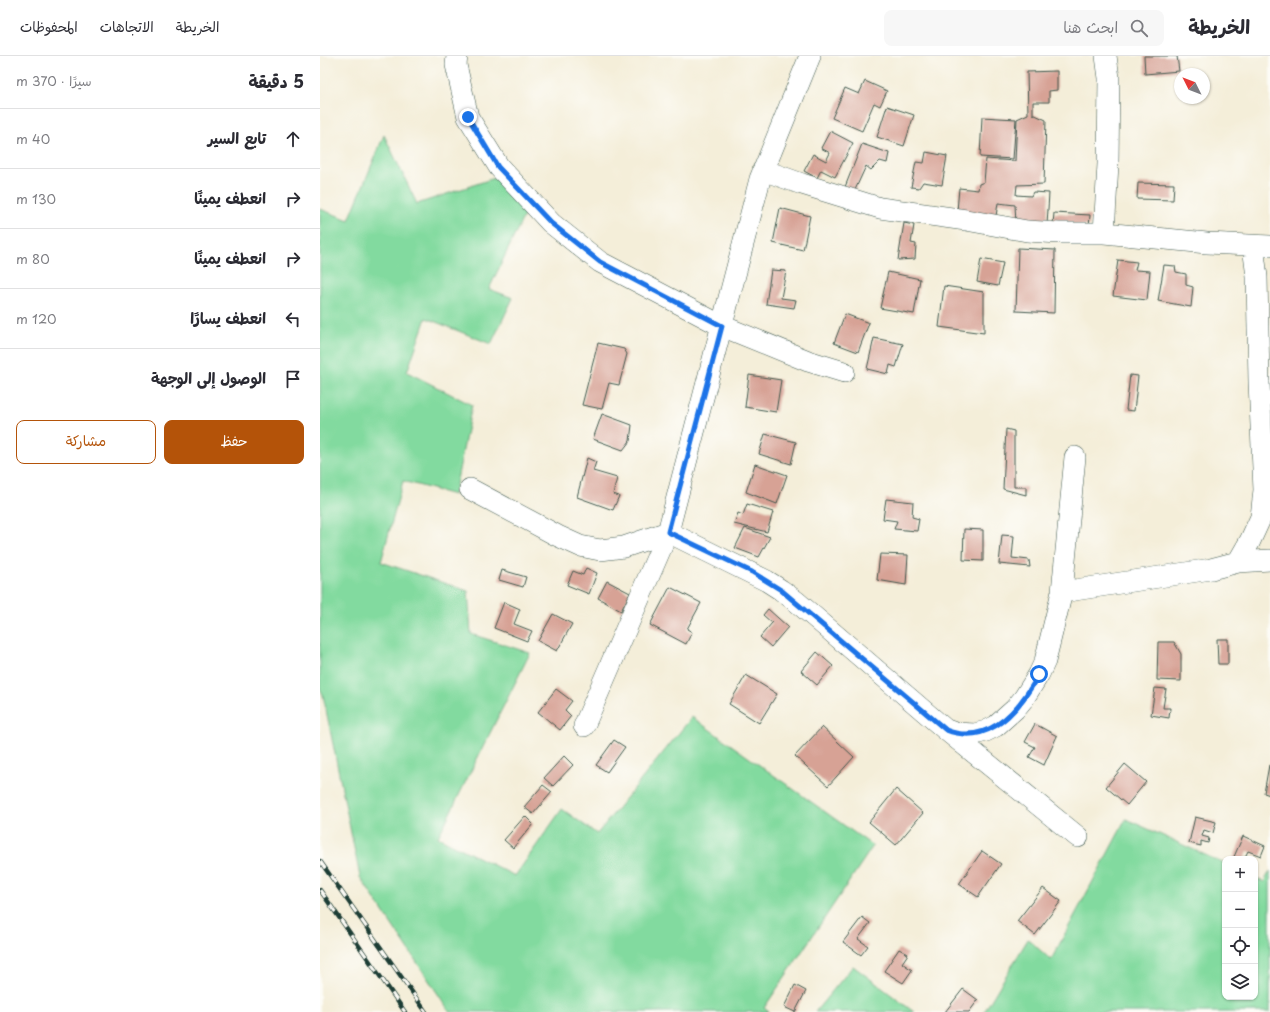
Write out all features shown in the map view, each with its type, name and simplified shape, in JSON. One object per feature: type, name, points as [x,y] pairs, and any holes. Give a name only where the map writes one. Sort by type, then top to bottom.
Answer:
[{"type":"street","points":[[457,56],[456,65],[468,117],[498,167],[551,223],[600,262],[722,326],[808,361],[844,372]]},
{"type":"street","points":[[584,726],[668,532],[760,179],[810,56]]},
{"type":"street","points":[[1104,233],[1108,164],[1109,78],[1106,56]]},
{"type":"street","points":[[763,170],[802,184],[880,208],[966,220],[1027,231],[1104,233],[1207,243],[1262,246],[1257,277],[1259,382],[1264,490],[1261,517],[1238,562]]},
{"type":"street","points":[[946,730],[965,735],[986,731],[996,726],[1015,708],[1032,686],[1045,661],[1062,592],[1075,458]]},
{"type":"street","points":[[470,489],[558,536],[580,546],[600,550],[624,547],[668,532],[752,572],[781,590],[946,730],[1078,838]]},
{"type":"street","points":[[1062,592],[1211,569],[1238,562],[1270,560]]},
{"type":"green space","points":[[384,135],[417,204],[512,172],[530,203],[489,289],[513,298],[491,344],[426,318],[407,372],[472,405],[454,495],[403,481],[381,562],[468,591],[471,634],[530,653],[438,837],[515,876],[562,809],[597,834],[692,717],[873,846],[764,1008],[769,1012],[450,1012],[360,877],[323,695],[320,688],[320,209],[349,220]]},
{"type":"green space","points":[[1126,819],[1222,863],[1222,1000],[1258,1000],[1258,879],[1264,882],[1270,871],[1270,1012],[984,1012],[1028,939],[1051,960]]},
{"type":"green space","points":[[853,966],[914,1012],[815,1012]]},
{"type":"building","points":[[1144,56],[1177,56],[1179,68],[1174,68],[1174,71],[1145,74]]},
{"type":"building","points":[[1057,71],[1057,90],[1049,91],[1049,102],[1033,102],[1033,114],[1046,120],[1044,184],[1017,185],[1016,195],[1031,196],[1033,192],[1049,193],[1047,225],[1016,224],[1015,205],[998,203],[996,216],[957,211],[959,188],[978,190],[979,184],[984,182],[986,159],[1015,161],[1017,119],[1028,114],[1027,72]]},
{"type":"building","points":[[865,81],[887,91],[880,106],[874,103],[862,131],[832,118],[845,88],[859,94]]},
{"type":"building","points":[[887,106],[914,115],[904,146],[877,137]]},
{"type":"building","points":[[982,117],[1016,119],[1013,159],[980,157]]},
{"type":"building","points":[[830,131],[853,143],[835,177],[821,170],[817,178],[804,171],[813,154],[826,161],[830,153],[821,148]]},
{"type":"building","points":[[862,144],[889,153],[887,163],[880,161],[871,170],[866,166],[855,190],[845,187]]},
{"type":"building","points":[[926,152],[947,156],[942,185],[923,182],[919,188],[911,187],[916,162],[924,163]]},
{"type":"building","points":[[1138,183],[1174,184],[1173,200],[1137,199]]},
{"type":"building","points":[[780,208],[810,216],[803,250],[773,243]]},
{"type":"building","points":[[1054,213],[1090,215],[1089,226],[1053,224]]},
{"type":"building","points":[[904,223],[914,225],[911,243],[916,244],[915,259],[898,260]]},
{"type":"building","points":[[1018,248],[1055,250],[1054,313],[1016,311]]},
{"type":"building","points":[[981,259],[1003,263],[998,286],[977,282]]},
{"type":"building","points":[[1118,260],[1137,262],[1135,270],[1150,271],[1147,300],[1113,296]]},
{"type":"building","points":[[1164,265],[1175,266],[1176,272],[1186,274],[1186,285],[1193,287],[1191,307],[1158,301]]},
{"type":"building","points":[[771,270],[786,271],[781,298],[796,300],[794,308],[766,304]]},
{"type":"building","points":[[888,272],[920,279],[914,314],[880,308]]},
{"type":"building","points":[[944,286],[984,292],[984,333],[939,327]]},
{"type":"building","points":[[845,314],[869,323],[858,352],[834,343]]},
{"type":"building","points":[[874,338],[903,344],[896,367],[890,365],[888,374],[867,369]]},
{"type":"building","points":[[598,343],[624,349],[627,354],[619,385],[609,383],[602,409],[582,405]]},
{"type":"building","points":[[749,375],[781,380],[776,412],[745,407]]},
{"type":"building","points":[[1130,375],[1138,376],[1134,411],[1126,410]]},
{"type":"building","points":[[602,414],[632,425],[630,441],[623,450],[593,439]]},
{"type":"building","points":[[1006,429],[1014,431],[1014,487],[1026,487],[1026,495],[1003,489]]},
{"type":"building","points":[[765,434],[796,442],[791,464],[759,454]]},
{"type":"building","points":[[587,458],[596,462],[593,471],[617,478],[613,494],[619,496],[613,510],[577,497]]},
{"type":"building","points":[[755,464],[787,475],[777,504],[746,492]]},
{"type":"building","points":[[886,499],[913,502],[912,517],[919,519],[917,531],[894,529],[897,521],[883,519]]},
{"type":"building","points":[[747,504],[773,512],[767,532],[734,524],[738,513],[743,515]]},
{"type":"building","points":[[745,528],[770,537],[759,557],[735,548]]},
{"type":"building","points":[[964,529],[983,530],[983,561],[963,560]]},
{"type":"building","points":[[1002,535],[1014,536],[1012,558],[1029,560],[1030,567],[999,564]]},
{"type":"building","points":[[880,554],[908,555],[906,585],[877,580]]},
{"type":"building","points":[[586,568],[597,573],[589,594],[567,585],[573,571],[583,575]]},
{"type":"building","points":[[502,570],[526,577],[523,587],[499,580]]},
{"type":"building","points":[[607,581],[630,593],[621,611],[598,598]]},
{"type":"building","points":[[670,587],[701,603],[687,629],[692,632],[686,644],[650,625]]},
{"type":"building","points":[[504,602],[520,609],[514,624],[532,631],[527,641],[494,628]]},
{"type":"building","points":[[768,609],[788,627],[771,647],[760,637],[772,623],[763,615]]},
{"type":"building","points":[[553,614],[572,624],[557,651],[538,641]]},
{"type":"building","points":[[1217,639],[1228,639],[1228,664],[1218,664]]},
{"type":"building","points":[[1158,642],[1174,642],[1181,654],[1181,681],[1157,680]]},
{"type":"building","points":[[817,652],[833,666],[817,685],[801,671]]},
{"type":"building","points":[[746,675],[777,694],[759,723],[729,704]]},
{"type":"building","points":[[1155,688],[1166,689],[1163,708],[1170,708],[1169,718],[1151,715]]},
{"type":"building","points":[[556,689],[572,701],[565,710],[571,716],[560,730],[538,712]]},
{"type":"building","points":[[1035,724],[1057,736],[1044,765],[1029,757],[1035,747],[1025,742]]},
{"type":"building","points":[[822,727],[854,757],[828,786],[795,756]]},
{"type":"building","points":[[614,740],[625,747],[607,772],[596,765]]},
{"type":"building","points":[[564,756],[573,765],[553,786],[544,778]]},
{"type":"building","points":[[1125,764],[1146,782],[1127,805],[1106,787]]},
{"type":"building","points":[[1270,765],[1270,795],[1264,793]]},
{"type":"building","points":[[543,785],[552,792],[533,814],[524,807]]},
{"type":"building","points":[[896,789],[923,813],[896,845],[869,822]]},
{"type":"building","points":[[525,816],[533,824],[513,848],[504,840]]},
{"type":"building","points":[[1195,817],[1216,822],[1213,833],[1204,830],[1202,836],[1209,838],[1208,843],[1201,841],[1201,846],[1189,843]]},
{"type":"building","points":[[1243,836],[1265,846],[1261,856],[1248,851],[1246,856],[1234,856]]},
{"type":"building","points":[[982,851],[1001,864],[978,897],[959,884]]},
{"type":"building","points":[[1043,888],[1061,901],[1035,935],[1017,921]]},
{"type":"building","points":[[862,917],[870,923],[858,939],[868,946],[861,955],[843,942]]},
{"type":"building","points":[[899,949],[908,954],[902,963],[912,970],[903,983],[884,971]]},
{"type":"building","points":[[795,985],[806,991],[795,1012],[784,1007]]},
{"type":"building","points":[[963,989],[978,1000],[969,1012],[945,1012]]},
{"type":"railway","points":[[320,861],[426,1012]]},
{"type":"railway","points":[[320,890],[405,1012]]},
{"type":"route","points":[[468,117],[498,167],[551,223],[600,262],[722,326],[668,532],[752,572],[781,590],[946,730],[965,735],[986,731],[996,726],[1024,698],[1039,674]]}]
